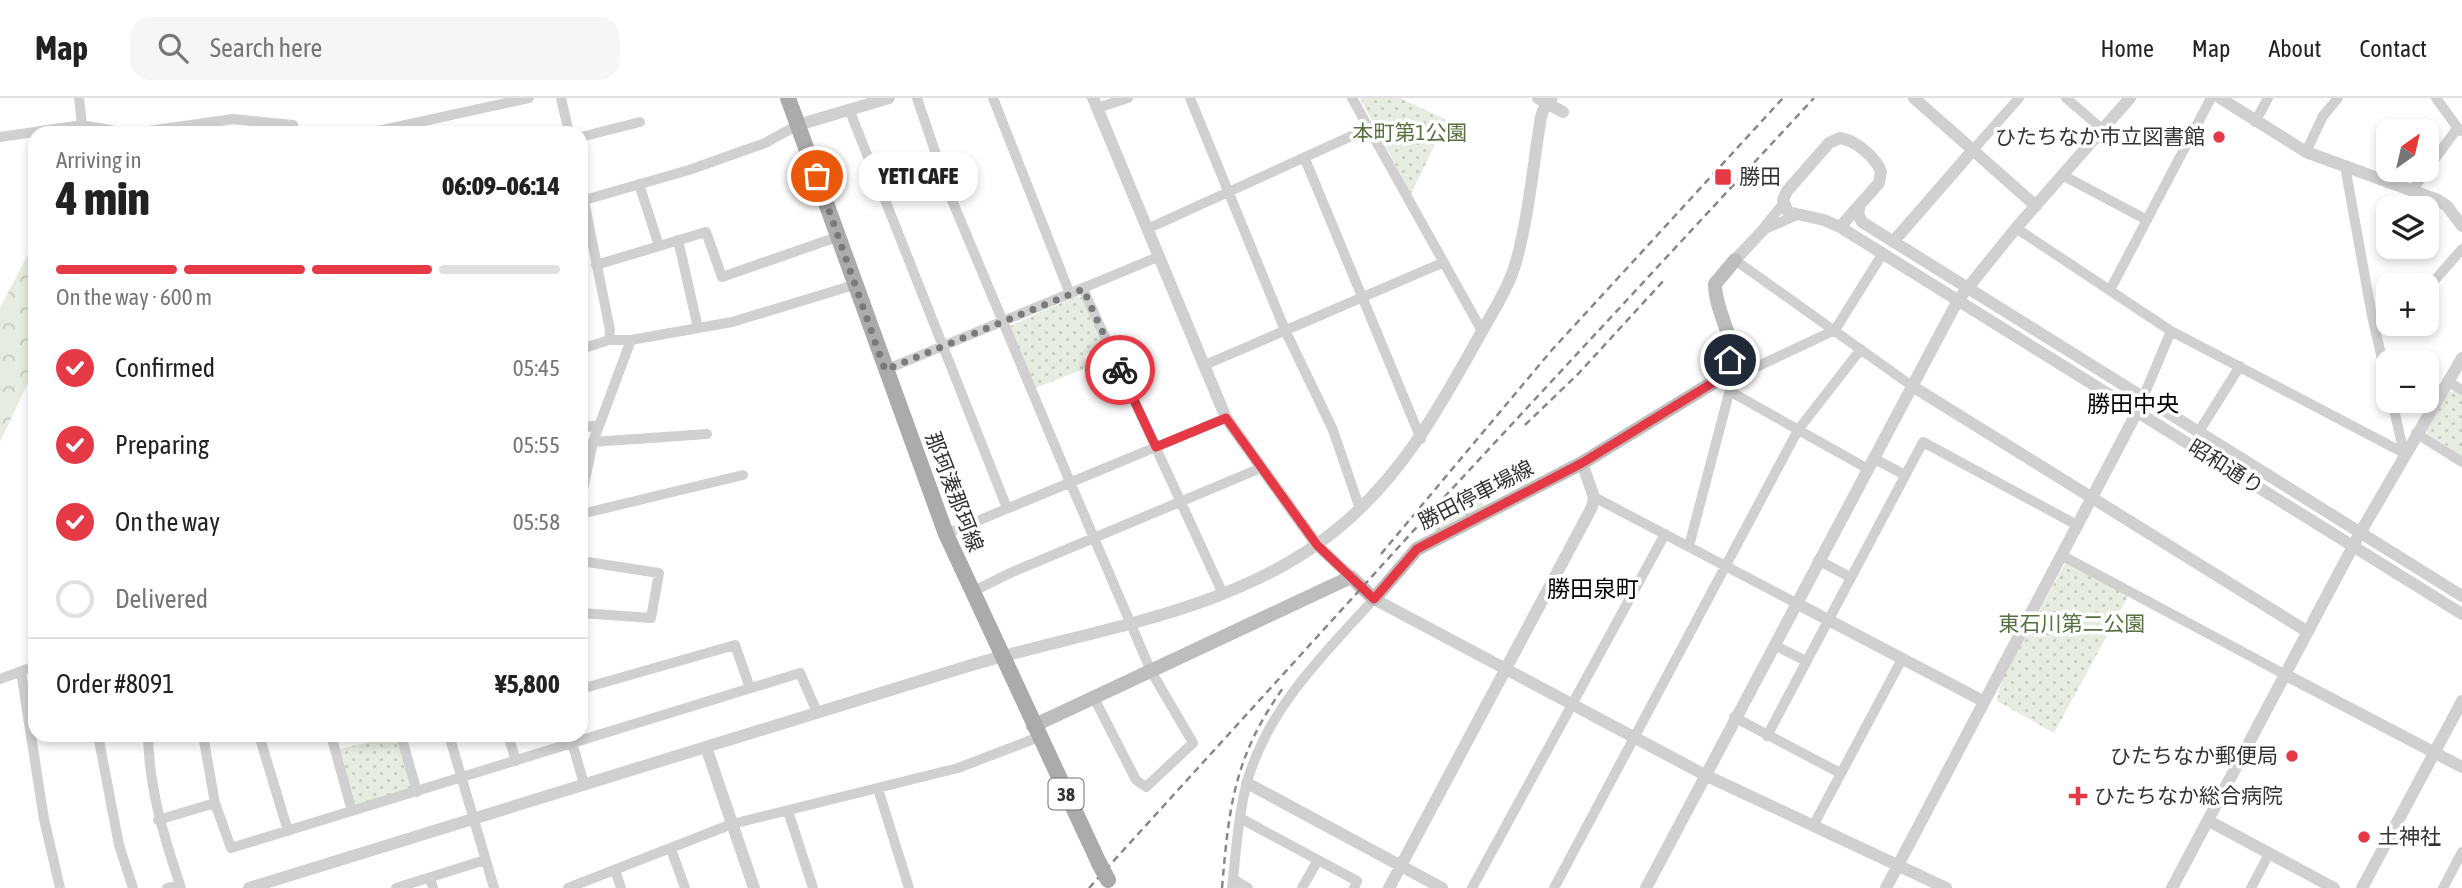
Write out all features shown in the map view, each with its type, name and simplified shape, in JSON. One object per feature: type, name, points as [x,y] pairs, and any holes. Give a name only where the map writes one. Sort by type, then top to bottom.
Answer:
[{"type":"main road","name":"那珂湊那珂線","points":[[788,98],[946,534],[1109,884]]},
{"type":"main road","points":[[1730,372],[1730,342],[1715,284],[1735,260]]},
{"type":"main road","name":"勝田停車場線","points":[[1374,599],[1417,549],[1582,463],[1730,372]]},
{"type":"main road","points":[[1036,732],[1094,698],[1351,577],[1374,599]]},
{"type":"street","points":[[79,98],[82,125]]},
{"type":"street","points":[[412,126],[528,98]]},
{"type":"street","points":[[561,98],[567,126]]},
{"type":"street","points":[[588,199],[765,143],[799,125],[889,98]]},
{"type":"street","points":[[917,98],[949,193],[1070,482],[1151,671],[1193,743],[1146,787],[1136,780],[1094,698]]},
{"type":"street","points":[[993,98],[1070,294]]},
{"type":"street","points":[[1128,98],[1095,103],[1226,418],[1317,545],[1351,577]]},
{"type":"street","points":[[1190,98],[1227,194],[1285,330],[1333,430],[1360,509]]},
{"type":"street","points":[[1352,98],[1482,331]]},
{"type":"street","points":[[1915,98],[2036,206]]},
{"type":"street","points":[[1893,242],[2019,98]]},
{"type":"street","points":[[2066,98],[2102,129]]},
{"type":"street","points":[[1646,888],[1734,717],[1958,300],[2016,228],[2130,98]]},
{"type":"street","points":[[2110,290],[2211,98]]},
{"type":"street","points":[[2220,98],[2306,152],[2413,189],[2447,206],[2462,226]]},
{"type":"street","points":[[2255,122],[2268,98]]},
{"type":"street","points":[[2306,152],[2322,116],[2338,98]]},
{"type":"street","points":[[2413,189],[2459,131],[2436,98]]},
{"type":"street","points":[[249,888],[817,712],[1223,594],[1257,580],[1317,545],[1360,509],[1390,479],[1420,439],[1482,331],[1516,263],[1546,99],[1563,111]]},
{"type":"street","points":[[849,109],[1007,508]]},
{"type":"street","points":[[183,126],[233,119],[293,126]]},
{"type":"street","points":[[588,135],[640,122]]},
{"type":"street","points":[[75,126],[88,126]]},
{"type":"street","points":[[1147,229],[1368,128]]},
{"type":"street","points":[[0,137],[28,133]]},
{"type":"street","points":[[1840,227],[1879,183],[1881,172],[1874,159],[1852,142],[1840,138],[1829,143],[1787,191],[1783,204],[1735,260],[1912,386],[2308,632]]},
{"type":"street","points":[[1305,159],[1420,439]]},
{"type":"street","points":[[2345,166],[2380,350]]},
{"type":"street","points":[[2062,175],[2147,220]]},
{"type":"street","points":[[639,184],[659,246]]},
{"type":"street","points":[[1783,204],[1788,212],[1795,216]]},
{"type":"street","name":"昭和通り","points":[[1860,205],[1858,214],[1862,222],[2462,596]]},
{"type":"street","points":[[1763,230],[1795,216]]},
{"type":"street","name":"昭和通り","points":[[1795,216],[1824,220],[1840,227],[2462,614]]},
{"type":"street","points":[[588,226],[610,330],[608,340]]},
{"type":"street","points":[[2016,228],[2171,331],[2404,453]]},
{"type":"street","points":[[596,265],[706,232],[722,277],[837,237]]},
{"type":"street","points":[[678,240],[698,328]]},
{"type":"street","points":[[2439,275],[2462,248]]},
{"type":"street","points":[[1689,546],[1731,392],[1730,372],[1749,370],[1835,330],[1883,253]]},
{"type":"street","points":[[885,370],[1158,257]]},
{"type":"street","points":[[1205,365],[1360,296],[1442,263]]},
{"type":"street","points":[[588,347],[608,340],[631,340],[732,321],[854,285]]},
{"type":"street","points":[[1083,289],[1223,594]]},
{"type":"street","points":[[2372,316],[2376,316]]},
{"type":"street","points":[[1886,888],[2137,412],[2171,331]]},
{"type":"street","points":[[588,466],[593,442],[631,340]]},
{"type":"street","points":[[1554,888],[1798,430],[1861,349]]},
{"type":"street","points":[[2172,888],[2360,533],[2404,453],[2462,358]]},
{"type":"street","points":[[2198,433],[2240,366]]},
{"type":"street","points":[[2448,381],[2462,390]]},
{"type":"street","points":[[1731,392],[1798,430],[1870,464],[1905,475]]},
{"type":"street","points":[[2395,413],[2404,453]]},
{"type":"street","points":[[946,534],[1226,418]]},
{"type":"street","points":[[588,427],[599,425]]},
{"type":"street","points":[[2416,433],[2462,462]]},
{"type":"street","points":[[593,442],[707,434]]},
{"type":"street","points":[[1768,736],[1923,443],[2077,525]]},
{"type":"street","points":[[1389,888],[1592,507],[1594,497],[1582,463]]},
{"type":"street","points":[[972,592],[1094,537],[1261,468]]},
{"type":"street","points":[[588,512],[743,475]]},
{"type":"street","points":[[1594,497],[1983,701]]},
{"type":"street","points":[[1472,888],[1665,534]]},
{"type":"street","points":[[2061,555],[2462,766]]},
{"type":"street","points":[[1818,560],[1850,578]]},
{"type":"street","points":[[588,562],[659,573],[651,618],[588,613]]},
{"type":"street","points":[[1248,888],[1232,884],[1247,783],[1266,733],[1289,697],[1374,599],[1705,775],[1945,888]]},
{"type":"street","points":[[588,687],[735,645],[750,688]]},
{"type":"street","points":[[1774,645],[1806,661]]},
{"type":"street","points":[[1813,826],[1902,659]]},
{"type":"street","points":[[0,679],[28,669]]},
{"type":"street","points":[[22,672],[28,712]]},
{"type":"street","points":[[588,735],[800,673],[817,712]]},
{"type":"street","points":[[2362,888],[2462,701]]},
{"type":"street","points":[[1734,717],[1840,773]]},
{"type":"street","points":[[568,888],[732,824],[958,768],[1036,732]]},
{"type":"street","points":[[33,742],[44,818],[60,888]]},
{"type":"street","points":[[99,742],[119,845],[133,888]]},
{"type":"street","points":[[148,742],[150,773],[159,820],[180,886],[167,888]]},
{"type":"street","points":[[204,742],[215,803],[231,848],[461,779],[566,742]]},
{"type":"street","points":[[260,742],[288,831]]},
{"type":"street","points":[[333,742],[352,811]]},
{"type":"street","points":[[403,742],[417,792]]},
{"type":"street","points":[[451,742],[494,888]]},
{"type":"street","points":[[510,742],[516,761]]},
{"type":"street","points":[[572,742],[584,784]]},
{"type":"street","points":[[706,747],[754,888]]},
{"type":"street","points":[[1247,783],[1441,888]]},
{"type":"street","points":[[878,789],[909,888]]},
{"type":"street","points":[[159,820],[215,803]]},
{"type":"street","points":[[788,811],[813,888]]},
{"type":"street","points":[[1240,818],[1357,881],[1354,888]]},
{"type":"street","points":[[2208,821],[2334,888]]},
{"type":"street","points":[[671,849],[685,888]]},
{"type":"street","points":[[2443,888],[2462,852]]},
{"type":"street","points":[[2250,888],[2269,854]]},
{"type":"street","points":[[396,888],[431,883],[485,860]]},
{"type":"street","points":[[1302,888],[1318,860]]},
{"type":"street","points":[[615,870],[621,888]]},
{"type":"green space","name":"本町第1公園","points":[[1360,98],[1400,98],[1447,120],[1411,194]]},
{"type":"green space","points":[[28,254],[28,383],[0,442],[0,308]]},
{"type":"green space","points":[[1077,296],[1085,299],[1105,346],[1084,355],[1089,367],[1035,388],[1010,326]]},
{"type":"green space","points":[[2455,391],[2462,395],[2462,456],[2427,433],[2426,429],[2436,413],[2439,413],[2439,408],[2449,392]]},
{"type":"green space","points":[[1472,488],[1486,508],[1436,535],[1432,528]]},
{"type":"green space","name":"東石川第二公園","points":[[2067,560],[2129,595],[2054,733],[1997,701],[2002,679]]},
{"type":"green space","points":[[369,742],[400,742],[412,788],[359,806],[355,803],[340,749]]},
{"type":"railway","points":[[1381,554],[1551,351],[1783,98]]},
{"type":"railway","points":[[1089,888],[1425,518],[1814,98]]},
{"type":"railway","points":[[1525,425],[1578,374],[1666,278]]},
{"type":"railway","points":[[1222,888],[1231,807],[1244,760],[1254,737],[1283,688]]},
{"type":"way so far","points":[[817,176],[885,370],[1083,289],[1120,370]]},
{"type":"place","name":"ひたちなか市立図書館","points":[[2219,137]]},
{"type":"place","name":"YETI CAFE","points":[[817,176]]},
{"type":"place","name":"勝田","points":[[1723,177]]},
{"type":"place","name":"ひたちなか郵便局","points":[[2292,756]]},
{"type":"place","name":"ひたちなか総合病院","points":[[2078,796]]},
{"type":"place","name":"土神社","points":[[2364,837]]},
{"type":"district","name":"勝田中央","points":[[2133,404]]},
{"type":"district","name":"勝田泉町","points":[[1593,589]]},
{"type":"route","points":[[1120,370],[1156,447],[1226,418],[1317,545],[1374,599],[1417,549],[1582,463],[1714,382],[1730,360]]}]
